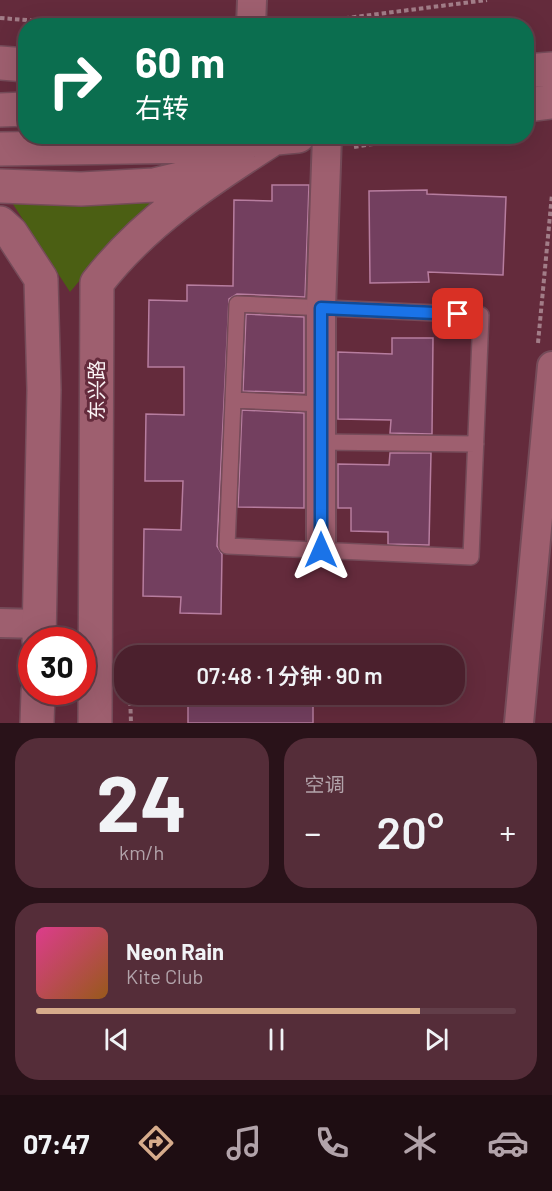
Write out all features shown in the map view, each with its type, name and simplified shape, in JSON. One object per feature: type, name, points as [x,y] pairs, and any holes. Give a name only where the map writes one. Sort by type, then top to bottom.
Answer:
[{"type":"main road","points":[[0,63],[18,64]]},
{"type":"main road","points":[[534,70],[552,69]]},
{"type":"main road","points":[[534,104],[552,102]]},
{"type":"main road","points":[[0,110],[18,109]]},
{"type":"main road","points":[[0,149],[217,144]]},
{"type":"main road","name":"东兴路","points":[[95,723],[97,283],[115,260],[146,229],[195,190],[228,168],[273,144]]},
{"type":"main road","points":[[0,186],[81,189],[154,185],[228,168]]},
{"type":"main road","points":[[0,223],[11,233],[41,279],[44,390],[39,627]]},
{"type":"main road","points":[[37,723],[38,705]]},
{"type":"street","points":[[251,18],[252,0]]},
{"type":"street","points":[[321,550],[321,308],[327,144]]},
{"type":"street","points":[[519,723],[546,508],[552,366]]},
{"type":"street","points":[[0,623],[18,627]]},
{"type":"lane","points":[[237,304],[321,308],[481,315],[471,557],[227,546],[237,304]]},
{"type":"lane","points":[[233,400],[321,404]]},
{"type":"lane","points":[[321,442],[476,444]]},
{"type":"path","points":[[347,18],[487,0]]},
{"type":"path","points":[[0,18],[18,19]]},
{"type":"path","points":[[130,705],[130,723]]},
{"type":"green space","points":[[168,192],[113,241],[70,292],[7,195]]},
{"type":"building","points":[[272,185],[309,185],[305,297],[237,294],[229,299],[217,546],[222,554],[221,614],[180,613],[181,597],[143,596],[144,529],[181,530],[183,481],[145,481],[146,414],[184,415],[184,367],[148,367],[149,300],[187,301],[187,285],[233,286],[234,200],[272,201]]},
{"type":"building","points":[[427,190],[427,194],[506,197],[503,275],[428,272],[429,282],[370,283],[369,191]]},
{"type":"building","points":[[246,314],[304,317],[304,393],[243,391]]},
{"type":"building","points":[[392,338],[433,338],[432,434],[390,433],[391,420],[338,419],[338,352],[392,354]]},
{"type":"building","points":[[242,410],[304,413],[304,508],[238,507]]},
{"type":"building","points":[[390,453],[431,453],[429,545],[388,544],[388,532],[351,531],[351,508],[338,508],[338,464],[389,465]]},
{"type":"building","points":[[188,705],[313,705],[313,723],[188,723]]},
{"type":"route","points":[[321,550],[321,308],[458,314]]}]
